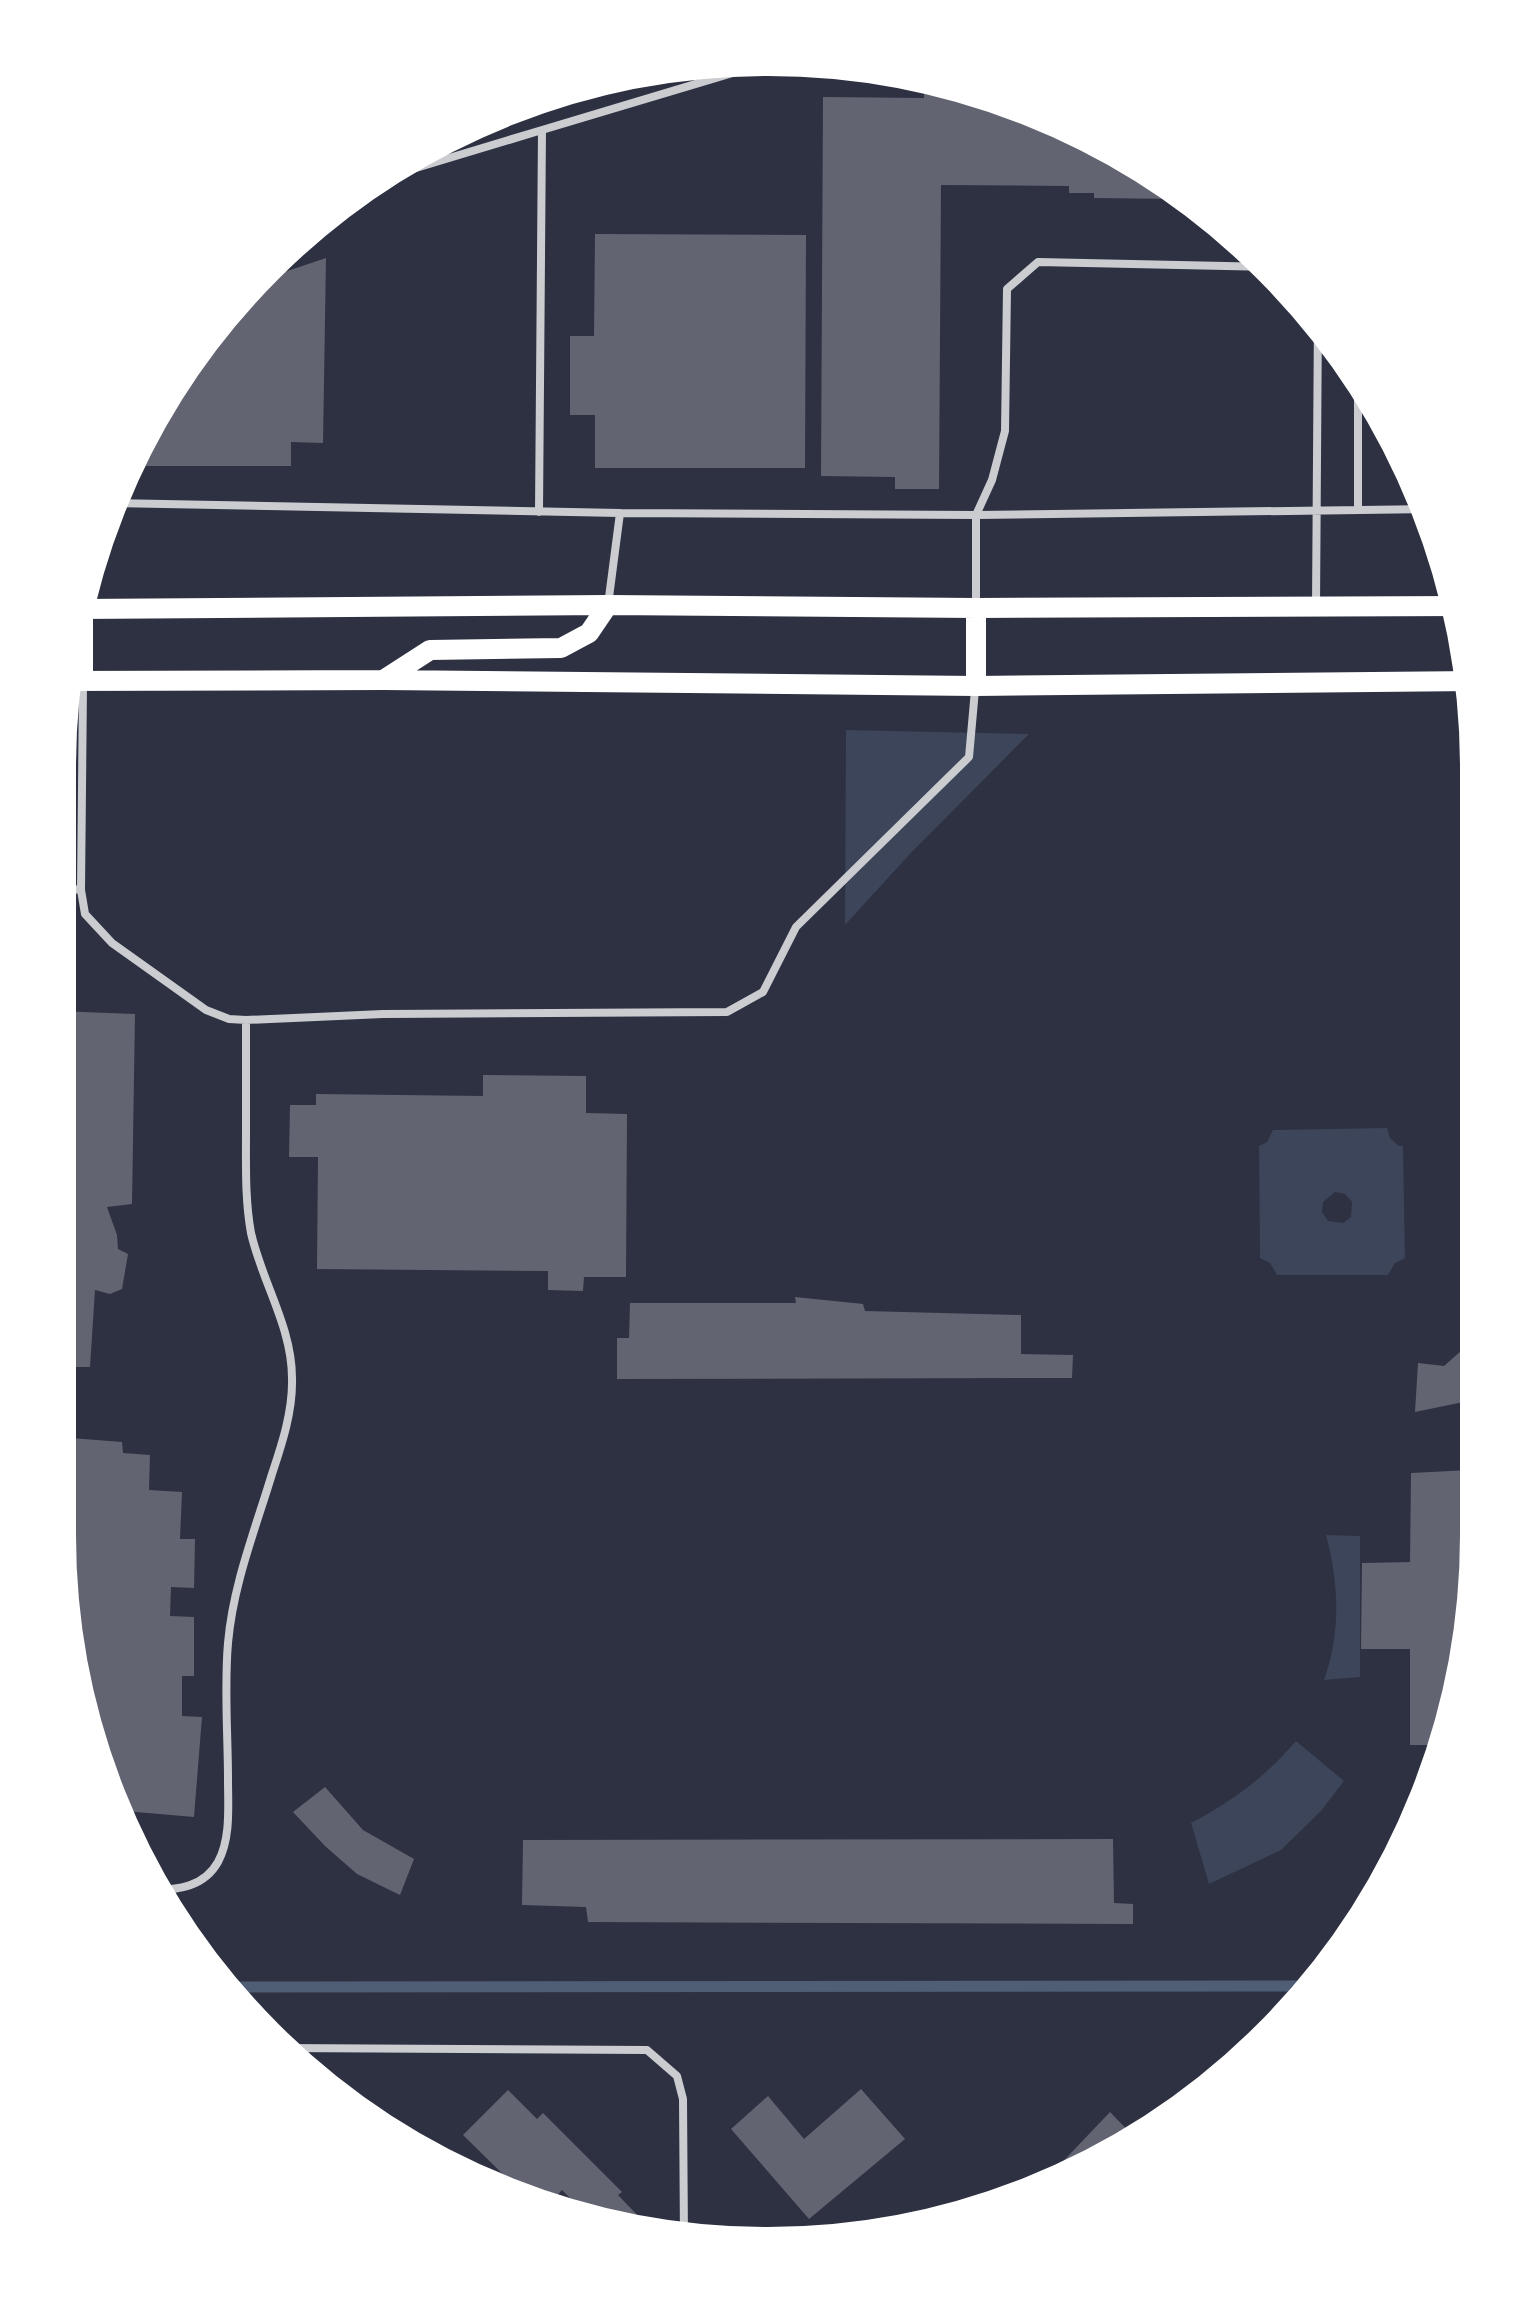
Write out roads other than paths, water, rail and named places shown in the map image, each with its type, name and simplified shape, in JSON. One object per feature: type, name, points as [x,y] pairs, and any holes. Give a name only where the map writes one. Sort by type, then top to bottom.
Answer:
[{"type":"main road","points":[[90,604],[1447,606]]},
{"type":"main road","points":[[384,680],[430,650],[561,648],[589,633],[608,604]]},
{"type":"main road","points":[[976,608],[976,686]]},
{"type":"main road","points":[[82,636],[83,681]]},
{"type":"main road","points":[[76,681],[976,686],[1460,681]]},
{"type":"lane","points":[[407,171],[740,71]]},
{"type":"lane","points":[[540,512],[542,130]]},
{"type":"lane","points":[[976,608],[976,515],[992,480],[1005,431],[1008,289],[1038,262],[1255,267]]},
{"type":"lane","points":[[1316,606],[1318,338]]},
{"type":"lane","points":[[1358,396],[1358,510]]},
{"type":"lane","points":[[122,503],[976,515],[1416,510]]},
{"type":"lane","points":[[608,604],[620,513]]},
{"type":"lane","points":[[83,681],[84,914],[112,943],[206,1010],[229,1019],[246,1020],[384,1014],[728,1012],[763,992],[796,928],[969,757],[976,686]]},
{"type":"lane","points":[[70,889],[81,890]]},
{"type":"lane","points":[[168,1890],[190,1886],[206,1877],[218,1864],[225,1845],[228,1646],[232,1613],[291,1401],[289,1350],[260,1263],[247,1208],[246,1020]]},
{"type":"lane","points":[[295,2048],[646,2050],[677,2076],[683,2099],[684,2228]]},
{"type":"waterway","points":[[236,1987],[1300,1986]]}]
